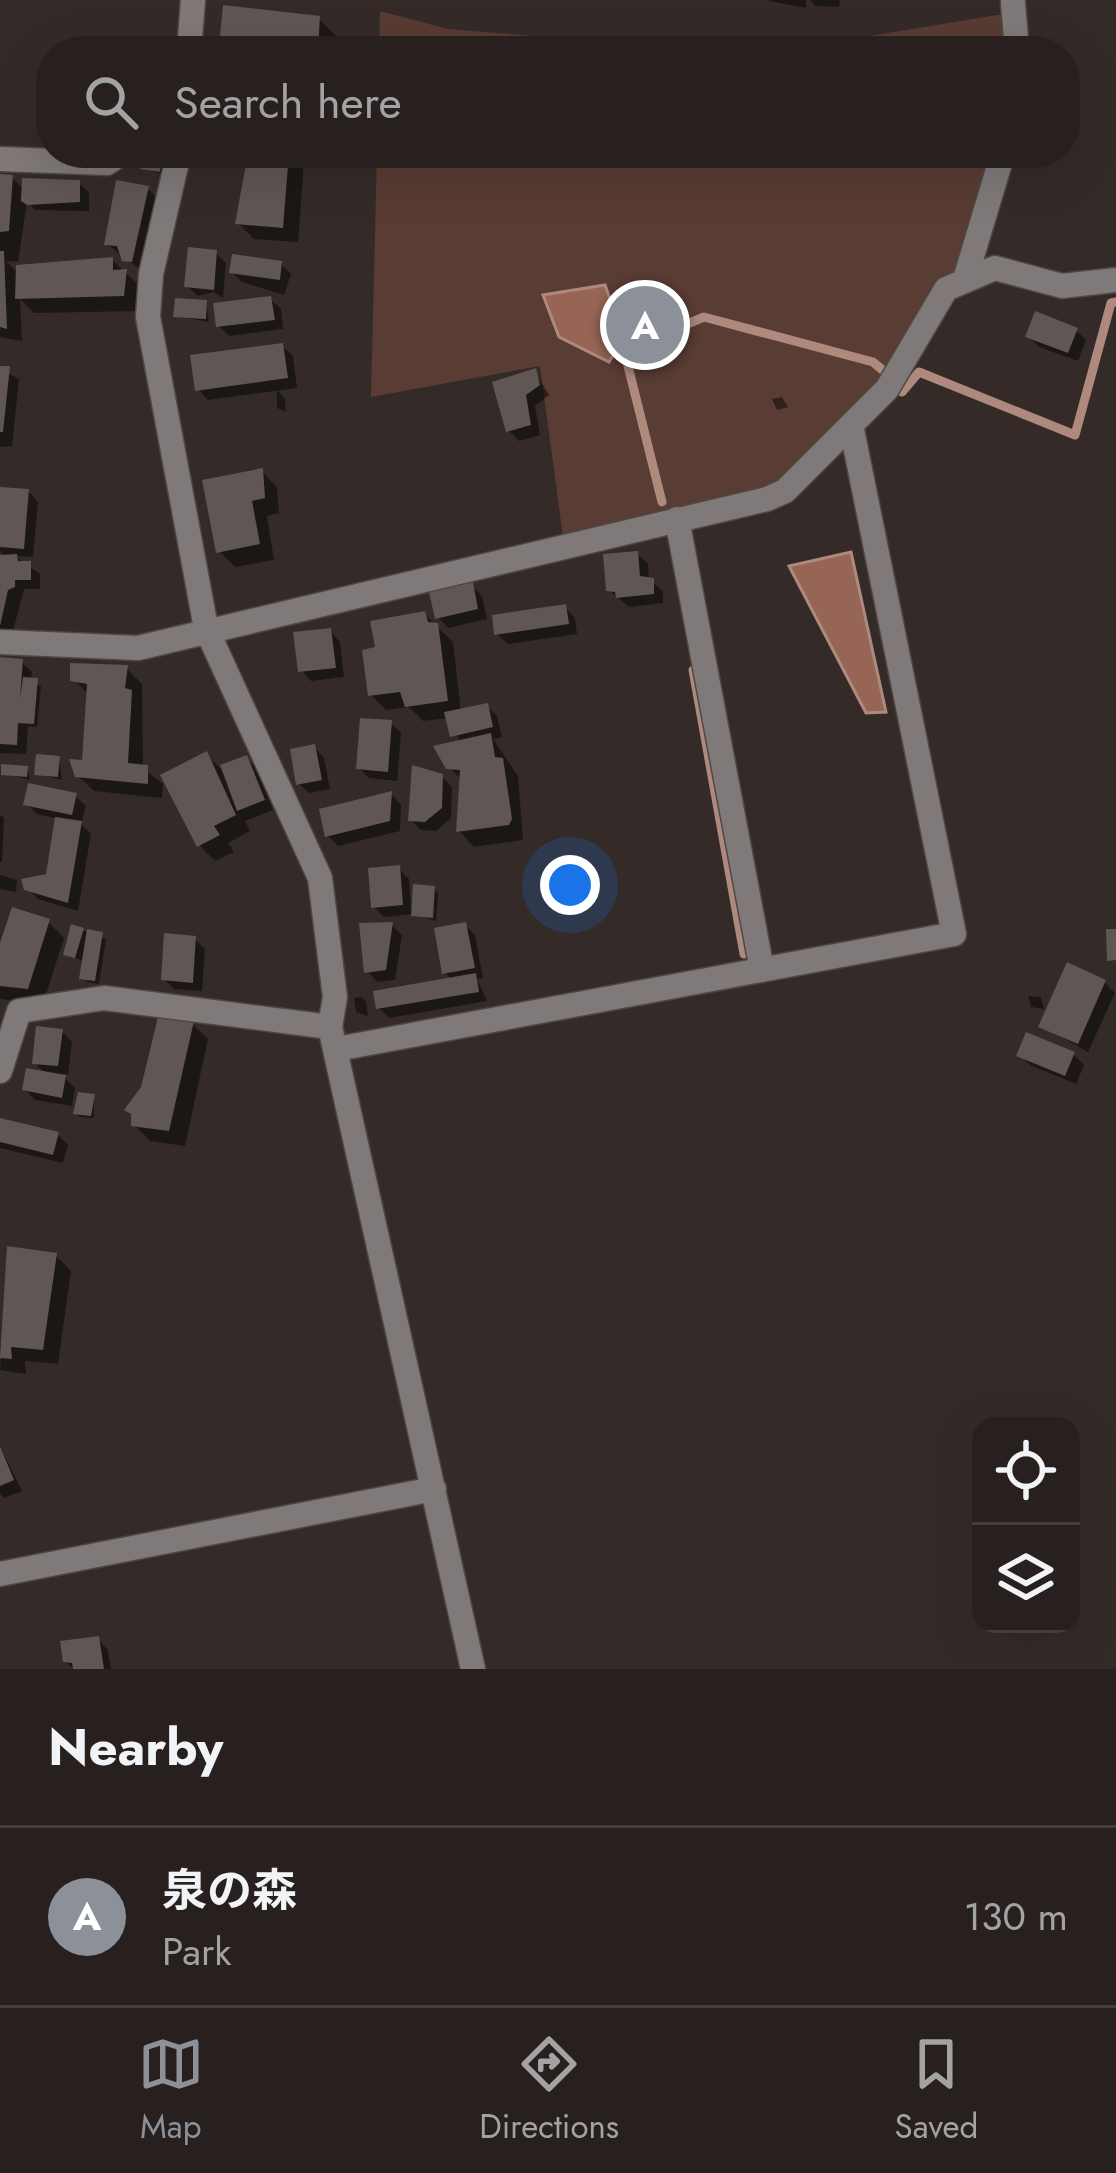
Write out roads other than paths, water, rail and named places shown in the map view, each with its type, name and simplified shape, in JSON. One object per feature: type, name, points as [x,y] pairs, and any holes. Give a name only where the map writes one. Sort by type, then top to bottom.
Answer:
[{"type":"street","points":[[190,36],[193,0]]},
{"type":"street","points":[[1012,3],[1015,36]]},
{"type":"street","points":[[0,159],[36,160]]},
{"type":"street","points":[[176,168],[151,274],[148,317],[206,628],[320,878],[335,998],[334,1038],[473,1669]]},
{"type":"street","points":[[966,276],[998,168]]},
{"type":"street","points":[[0,642],[138,648],[785,491],[896,378],[938,297],[966,276],[995,268],[1062,286],[1116,280]]},
{"type":"street","points":[[0,1071],[9,1008],[104,998],[334,1038],[762,970],[954,934],[851,425]]},
{"type":"street","points":[[677,519],[762,970]]},
{"type":"street","points":[[0,1574],[434,1489]]},
{"type":"waterway","points":[[899,388],[902,392],[919,372],[1075,435],[1111,303],[1116,302]]},
{"type":"waterway","points":[[662,502],[624,350],[704,317],[873,362],[886,373]]},
{"type":"waterway","points":[[693,670],[744,954]]},
{"type":"place","name":"泉の森","points":[[645,325]]}]
